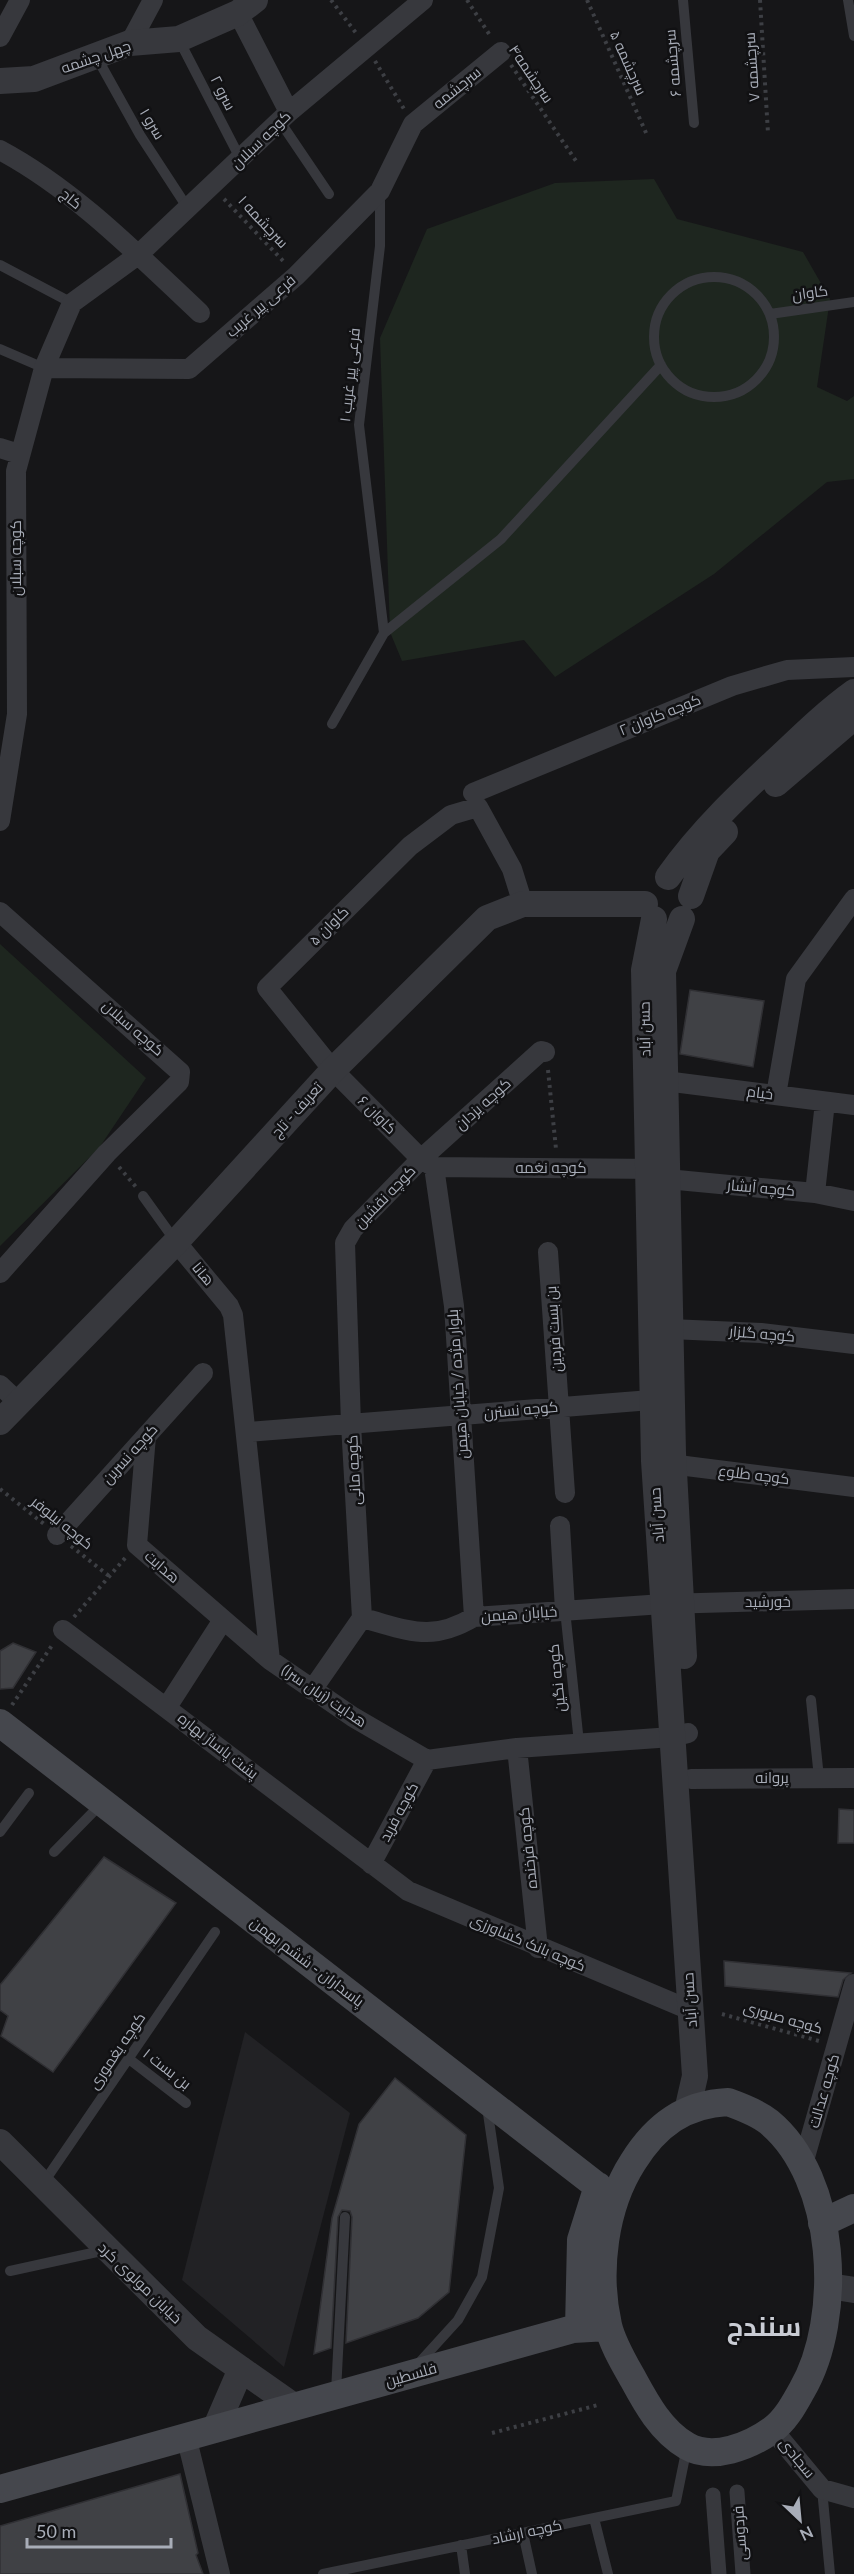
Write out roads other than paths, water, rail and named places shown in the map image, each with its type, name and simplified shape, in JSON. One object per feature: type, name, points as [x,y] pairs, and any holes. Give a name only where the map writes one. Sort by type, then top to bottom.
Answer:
[{"type":"main road","name":"پاسداران - ششم بهمن","points":[[0,1723],[606,2193]]},
{"type":"main road","points":[[579,2328],[581,2240],[606,2193],[647,2139],[667,2121],[697,2107],[728,2102],[769,2121],[803,2164],[822,2223],[828,2257],[841,2288],[817,2356],[791,2410],[773,2430],[734,2450],[710,2452],[687,2446],[651,2412],[608,2327],[603,2293],[606,2193]]},
{"type":"main road","points":[[822,2223],[854,2208]]},
{"type":"main road","name":"فلسطین","points":[[0,2508],[189,2443],[215,2429],[579,2328],[608,2327]]},
{"type":"main road","name":"فلسطین","points":[[0,2488],[189,2443]]},
{"type":"street","points":[[0,37],[20,0]]},
{"type":"street","points":[[130,43],[153,0]]},
{"type":"street","name":"کوچه سبلان","points":[[0,821],[17,714],[16,471],[44,368],[72,303],[138,255],[285,117],[423,0]]},
{"type":"street","points":[[247,7],[285,117]]},
{"type":"street","name":"چهل چشمه","points":[[0,81],[34,79],[130,43],[179,39],[247,7]]},
{"type":"street","name":"سرچشمه","points":[[413,124],[501,52]]},
{"type":"street","name":"فرعی پیر غریب","points":[[44,368],[189,369],[296,276],[380,192],[413,124]]},
{"type":"street","name":"کاج","points":[[0,150],[36,169],[138,255],[200,313]]},
{"type":"street","points":[[0,448],[19,454]]},
{"type":"street","name":"کوچه کاوان ۲","points":[[476,800],[732,686],[787,670],[854,667]]},
{"type":"street","points":[[668,877],[694,840],[742,792],[827,712],[854,692]]},
{"type":"street","name":"حسن آباد","points":[[664,1463],[651,1400],[665,1081],[663,971],[707,851],[797,764],[854,717]]},
{"type":"street","points":[[476,800],[512,869],[523,904]]},
{"type":"street","name":"کاوان ۵","points":[[333,1070],[267,988],[410,846],[450,815],[476,800]]},
{"type":"street","points":[[668,877],[678,879],[687,886],[686,907],[668,923],[649,911],[648,888],[653,882],[668,877]]},
{"type":"street","points":[[776,1095],[796,979],[854,898]]},
{"type":"street","name":"تعریف - تاج","points":[[0,1422],[9,1394],[176,1242],[333,1070],[488,918],[523,904],[649,911]]},
{"type":"street","name":"حسن آباد","points":[[649,911],[644,970],[661,1172],[670,1329],[664,1463],[680,1735],[690,2010],[697,2107]]},
{"type":"street","name":"کوچه سبلان","points":[[0,912],[180,1072],[179,1082],[107,1153],[0,1273]]},
{"type":"street","name":"کوچه یزدان","points":[[428,1163],[541,1051],[545,1052]]},
{"type":"street","name":"کاوان ۶","points":[[333,1070],[428,1163]]},
{"type":"street","name":"خیام","points":[[665,1081],[854,1105]]},
{"type":"street","points":[[815,1193],[825,1102]]},
{"type":"street","name":"کوچه نغمه","points":[[428,1163],[661,1172]]},
{"type":"street","name":"کوچه نقشین","points":[[349,1235],[428,1163]]},
{"type":"street","name":"بلوار مژده / خیابان هیمن","points":[[428,1163],[454,1306],[474,1617]]},
{"type":"street","name":"کوچه آبشار","points":[[661,1172],[815,1193],[854,1201]]},
{"type":"street","name":"کوچه مانی","points":[[349,1235],[345,1243],[351,1424],[362,1618]]},
{"type":"street","name":"هانا","points":[[176,1242],[229,1306]]},
{"type":"street","name":"بن بست فردین","points":[[548,1252],[565,1493]]},
{"type":"street","name":"هدایت (زبان سرا)","points":[[229,1306],[233,1315],[248,1432],[255,1532],[270,1660],[312,1690],[427,1760]]},
{"type":"street","name":"کوچه گلزار","points":[[670,1329],[761,1333],[854,1344]]},
{"type":"street","name":"کوچه نسرین","points":[[57,1535],[203,1373]]},
{"type":"street","name":"کوچه نسترن","points":[[248,1432],[651,1400]]},
{"type":"street","name":"هدایت","points":[[146,1436],[137,1545],[270,1660]]},
{"type":"street","name":"کوچه طلوع","points":[[664,1463],[854,1487]]},
{"type":"street","points":[[560,1526],[565,1610]]},
{"type":"street","name":"خورشید","points":[[672,1603],[854,1599]]},
{"type":"street","name":"خیابان هیمن","points":[[362,1618],[425,1634],[452,1630],[474,1617],[672,1603]]},
{"type":"street","points":[[312,1690],[362,1618]]},
{"type":"street","points":[[166,1707],[223,1620]]},
{"type":"street","name":"پشت پاساژ بهاره","points":[[63,1630],[371,1864]]},
{"type":"street","points":[[427,1760],[517,1748],[680,1735]]},
{"type":"street","name":"حسن آباد","points":[[680,1735],[691,1779],[697,2107]]},
{"type":"street","name":"کوچه فرخنده","points":[[517,1748],[538,1948]]},
{"type":"street","name":"کوچه فرید","points":[[371,1864],[427,1760]]},
{"type":"street","name":"پروانه","points":[[691,1779],[854,1778]]},
{"type":"street","name":"کوچه بانک کشاورزی","points":[[371,1864],[408,1891],[538,1948],[690,2010]]},
{"type":"street","name":"کوچه عدالت","points":[[803,2164],[854,1983]]},
{"type":"street","name":"خیابان مولوی کرد","points":[[1,2144],[197,2338],[295,2407]]},
{"type":"street","points":[[215,2429],[241,2369]]},
{"type":"street","name":"سجادی","points":[[773,2430],[822,2489],[854,2498]]},
{"type":"street","points":[[189,2443],[220,2574]]},
{"type":"street","name":"فردوسی","points":[[737,2492],[743,2574]]},
{"type":"street","name":"فردوسی","points":[[713,2495],[719,2574]]},
{"type":"lane","name":"سرچشمه ۶","points":[[683,0],[694,123]]},
{"type":"lane","points":[[848,0],[854,36]]},
{"type":"lane","name":"سرو ۲","points":[[179,39],[241,160]]},
{"type":"lane","name":"سرو ۱","points":[[95,56],[140,135],[187,207]]},
{"type":"lane","points":[[285,117],[330,194]]},
{"type":"lane","name":"فرعی پیر غریب ۱","points":[[380,192],[380,246],[359,425],[384,633]]},
{"type":"lane","points":[[0,265],[72,303]]},
{"type":"lane","points":[[707,277],[726,278],[752,291],[770,314],[774,334],[772,354],[763,372],[749,387],[730,395],[710,397],[690,393],[673,381],[661,365],[654,347],[657,318],[672,294],[688,283],[707,277]]},
{"type":"lane","name":"کاوان","points":[[770,314],[854,302]]},
{"type":"lane","points":[[0,349],[44,368]]},
{"type":"lane","points":[[332,724],[384,633],[501,539],[661,365]]},
{"type":"lane","points":[[143,1196],[176,1242]]},
{"type":"lane","name":"کوچه نگین","points":[[565,1610],[579,1743]]},
{"type":"lane","points":[[811,1700],[819,1778]]},
{"type":"lane","points":[[0,1832],[29,1792]]},
{"type":"lane","points":[[54,1852],[101,1803]]},
{"type":"lane","name":"کوچه یغموری","points":[[41,2186],[215,1932]]},
{"type":"lane","name":"بن بست ۱","points":[[129,2059],[186,2103]]},
{"type":"lane","points":[[408,2376],[458,2320],[482,2277],[499,2188],[493,2133],[486,2099]]},
{"type":"lane","points":[[336,2395],[345,2217]]},
{"type":"lane","points":[[9,2271],[106,2250]]},
{"type":"lane","name":"کوچه ارشاد","points":[[323,2574],[676,2501],[687,2446]]},
{"type":"lane","points":[[822,2489],[830,2574]]},
{"type":"lane","points":[[594,2518],[608,2574]]},
{"type":"lane","points":[[523,2533],[532,2574]]},
{"type":"lane","points":[[461,2545],[465,2574]]},
{"type":"district","name":"سنندج","points":[[764,2327]]}]
